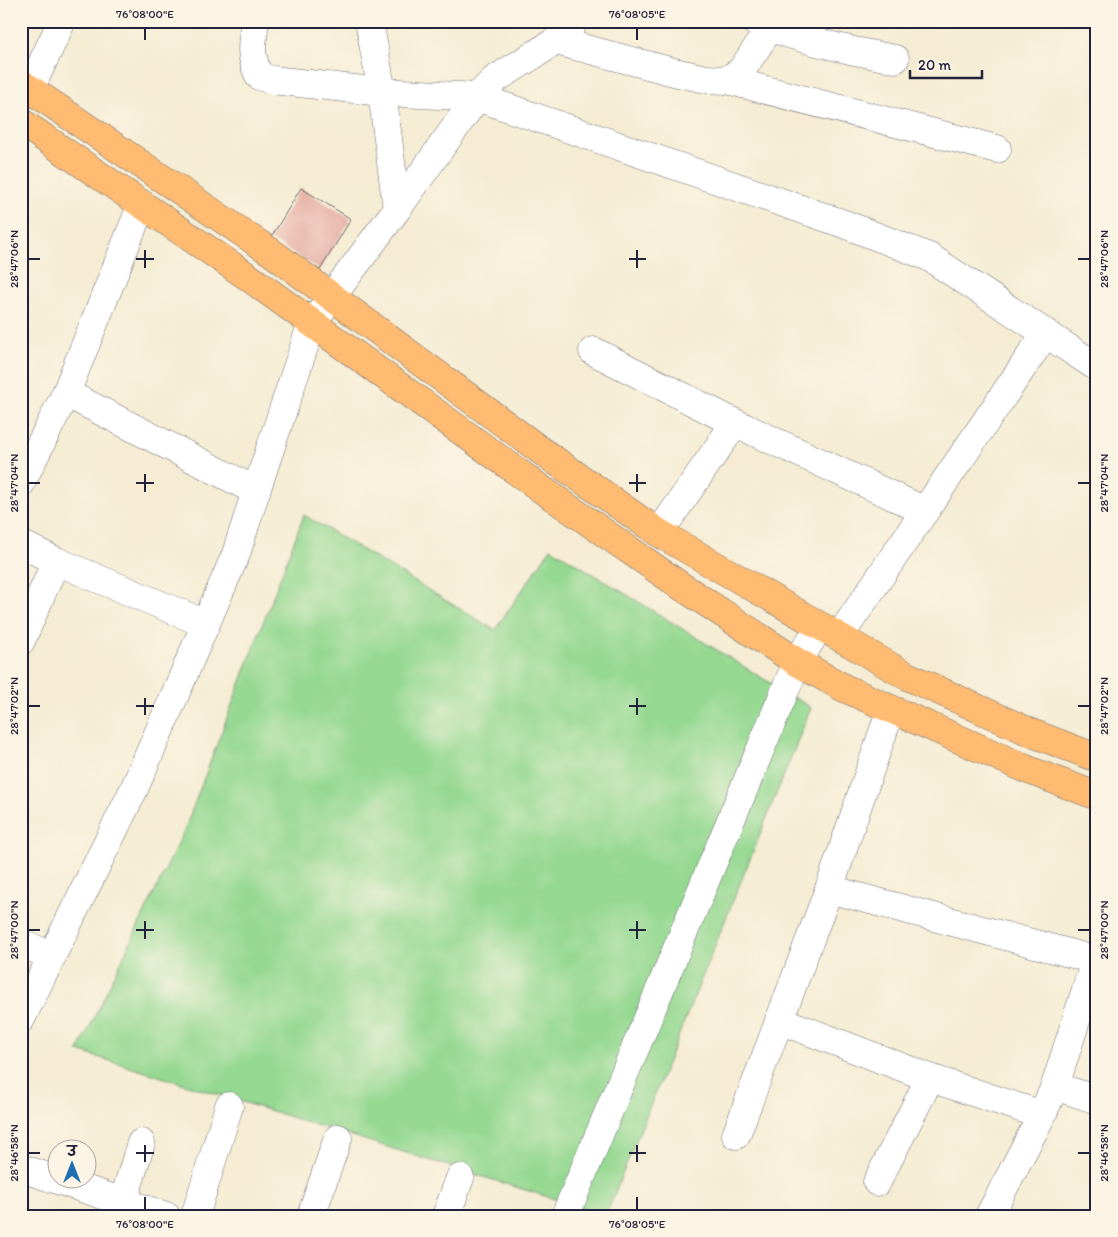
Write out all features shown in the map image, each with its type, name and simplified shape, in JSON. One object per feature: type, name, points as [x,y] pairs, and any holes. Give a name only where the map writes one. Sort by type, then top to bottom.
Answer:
[{"type":"main road","points":[[26,86],[271,252],[540,450],[659,533],[907,676],[1032,733],[1097,758]]},
{"type":"main road","points":[[24,131],[142,204],[312,323],[545,492],[678,584],[797,662],[844,688],[891,710],[1031,771],[1097,796]]},
{"type":"street","points":[[26,86],[62,21]]},
{"type":"street","points":[[255,21],[252,60],[259,76],[272,80],[382,92],[477,97],[892,242],[929,257],[1097,367]]},
{"type":"street","points":[[369,21],[382,92],[397,208]]},
{"type":"street","points":[[727,80],[741,70],[762,25],[829,45],[895,59]]},
{"type":"street","points":[[21,1019],[134,789],[236,554],[312,323],[477,97],[494,80],[565,31],[674,72],[706,79],[727,80],[997,149]]},
{"type":"street","points":[[21,484],[66,393],[142,204]]},
{"type":"street","points":[[565,1216],[797,662],[829,631],[925,511],[1046,333]]},
{"type":"street","points":[[593,351],[735,423],[925,511]]},
{"type":"street","points":[[66,393],[256,491]]},
{"type":"street","points":[[659,533],[735,423]]},
{"type":"street","points":[[21,544],[56,561],[206,624]]},
{"type":"street","points":[[21,641],[56,561]]},
{"type":"street","points":[[736,1135],[829,888],[891,710]]},
{"type":"street","points":[[829,888],[1095,965],[1055,1086],[1042,1116],[989,1216]]},
{"type":"street","points":[[21,943],[52,956]]},
{"type":"street","points":[[779,1020],[930,1078],[1042,1116]]},
{"type":"street","points":[[877,1182],[930,1078]]},
{"type":"street","points":[[1055,1086],[1097,1100]]},
{"type":"street","points":[[195,1216],[229,1106]]},
{"type":"street","points":[[311,1216],[338,1138]]},
{"type":"street","points":[[122,1209],[141,1143]]},
{"type":"street","points":[[21,1168],[122,1209],[166,1216]]},
{"type":"street","points":[[446,1216],[460,1178]]},
{"type":"green space","points":[[304,515],[495,630],[551,548],[811,708],[606,1215],[78,1051],[184,831]]},
{"type":"building","points":[[301,188],[351,219],[320,270],[270,239]]}]
